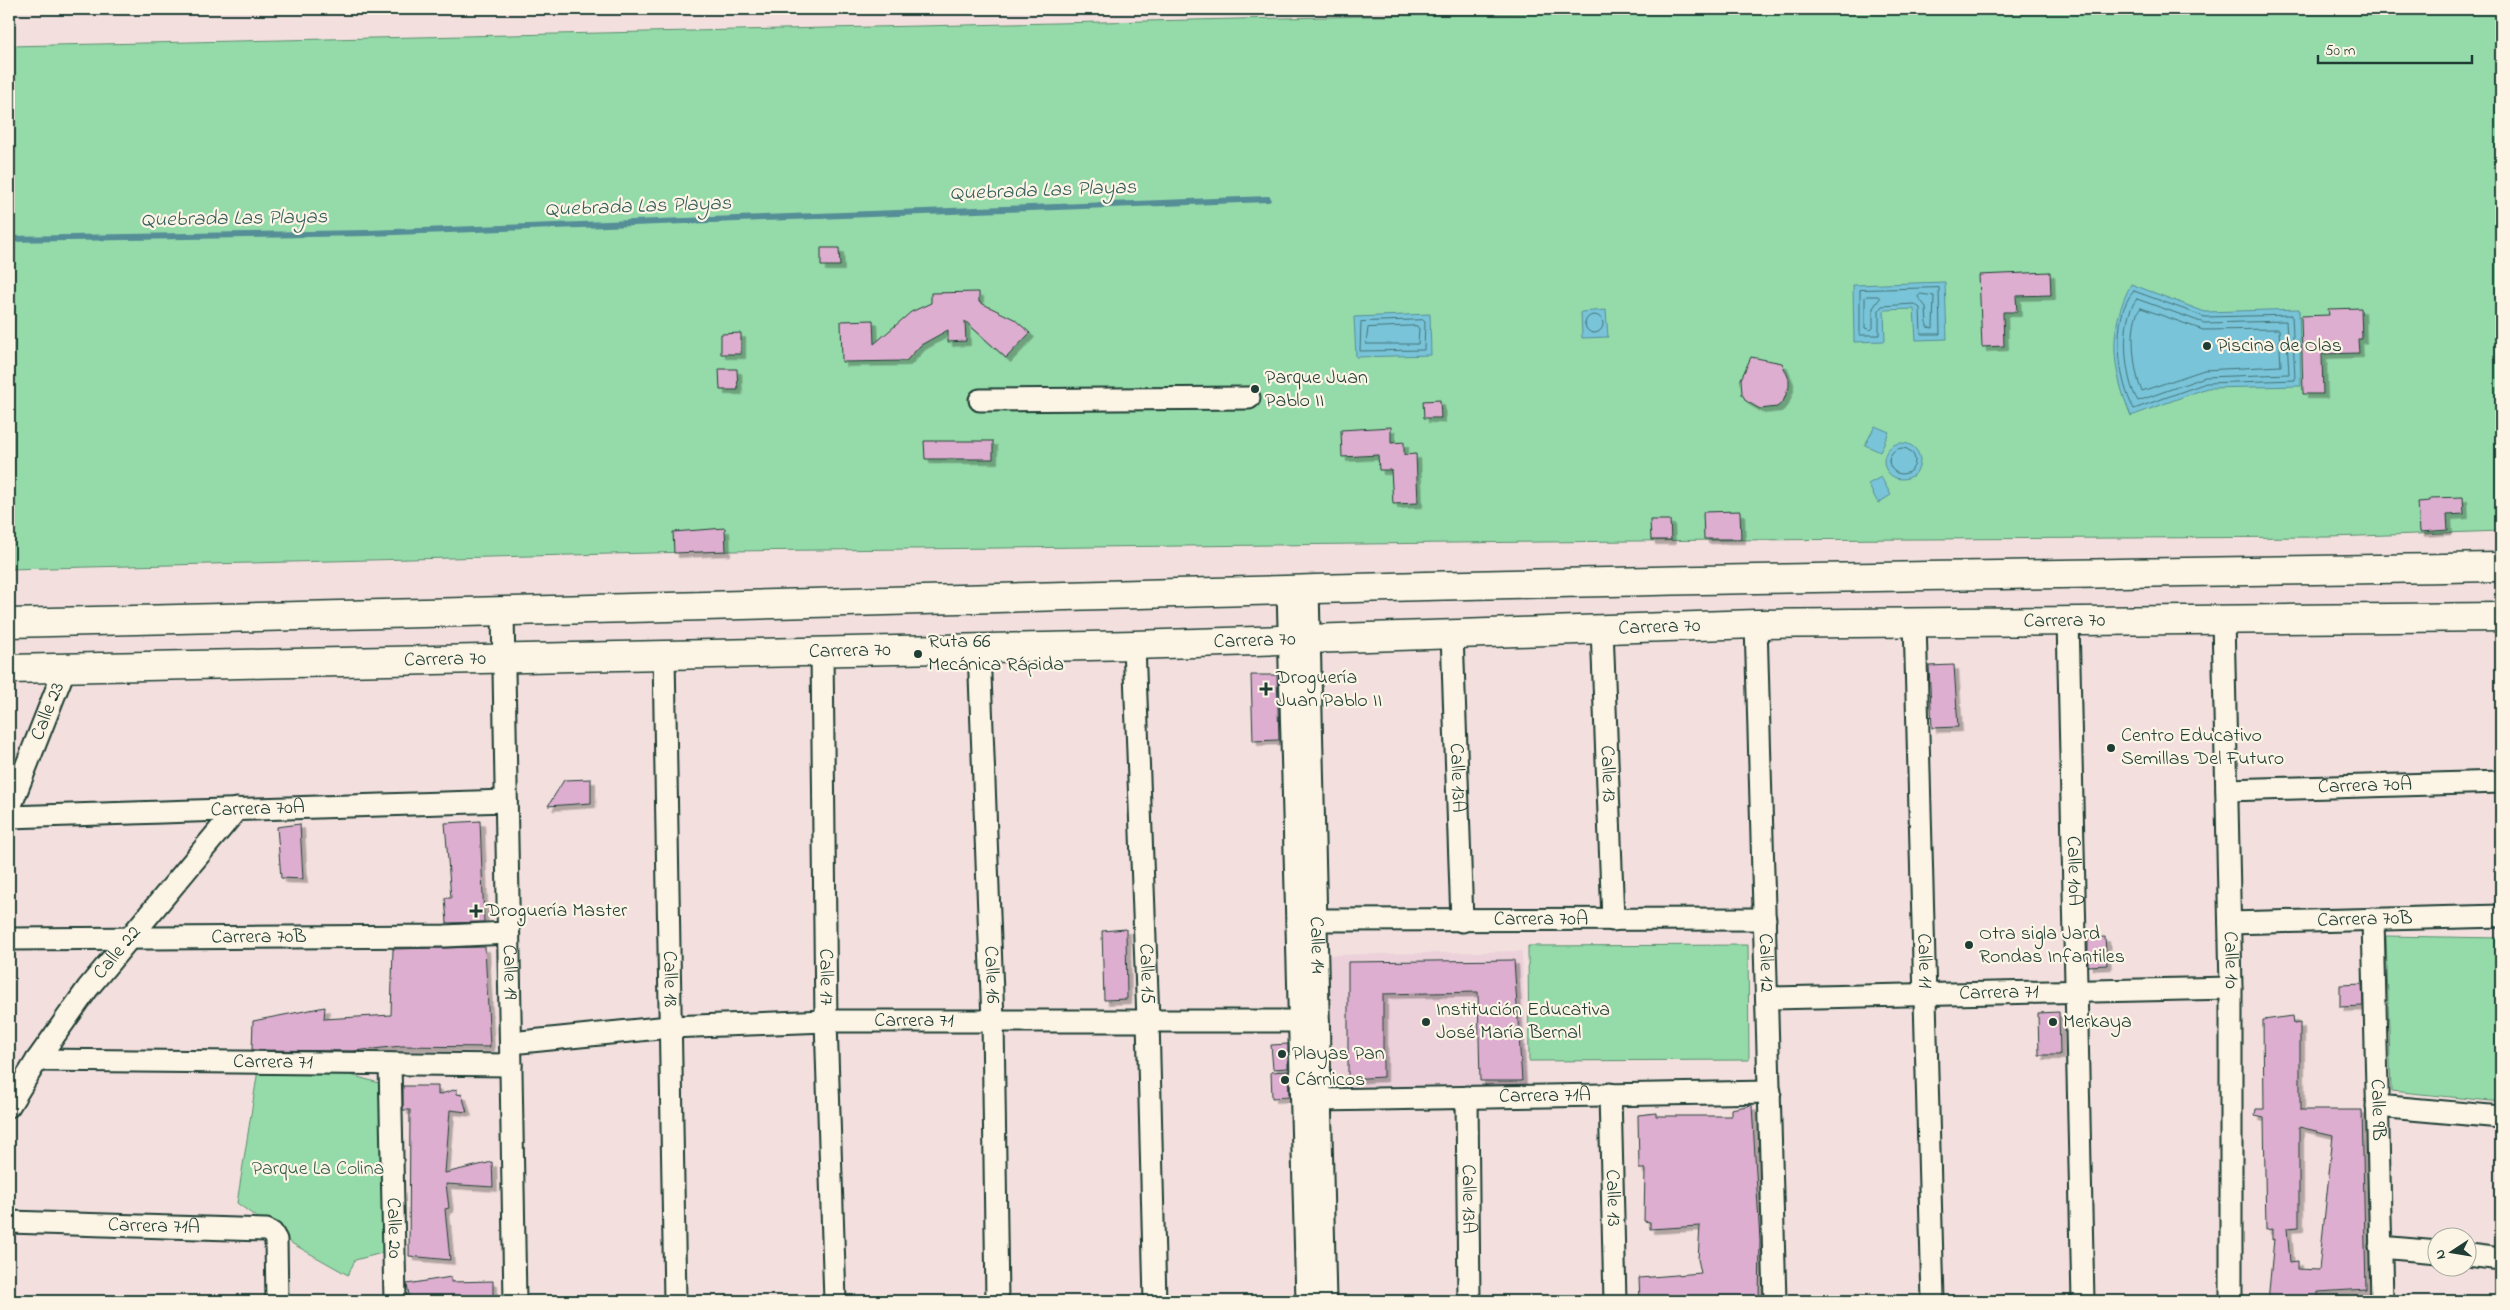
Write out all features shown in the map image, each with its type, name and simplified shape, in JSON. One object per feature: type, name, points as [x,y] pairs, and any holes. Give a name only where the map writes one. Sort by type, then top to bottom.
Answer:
[{"type":"main road","points":[[9,623],[503,612],[1298,589],[2501,567]]},
{"type":"main road","name":"Carrera 70","points":[[9,669],[979,649],[1756,624],[1915,621],[2501,617]]},
{"type":"street","points":[[980,400],[1249,398]]},
{"type":"street","name":"Calle 14","points":[[1298,589],[1309,1021],[1307,1301]]},
{"type":"street","name":"Calle 19","points":[[503,612],[515,1301]]},
{"type":"street","name":"Calle 10","points":[[2223,619],[2231,988],[2231,1301]]},
{"type":"street","name":"Calle 10A","points":[[2068,620],[2083,1301]]},
{"type":"street","name":"Calle 11","points":[[1915,621],[1933,1301]]},
{"type":"street","name":"Calle 12","points":[[1756,624],[1775,1301]]},
{"type":"street","name":"Calle 13","points":[[1602,628],[1613,920]]},
{"type":"street","name":"Calle 13A","points":[[1452,634],[1462,921]]},
{"type":"street","name":"Calle 14","points":[[1300,639],[1316,920],[1309,1021],[1320,1100],[1325,1301]]},
{"type":"street","name":"Calle 15","points":[[1134,645],[1148,1020],[1155,1301]]},
{"type":"street","name":"Calle 16","points":[[979,649],[993,1020],[996,1301]]},
{"type":"street","name":"Calle 17","points":[[822,652],[826,1021],[835,1301]]},
{"type":"street","name":"Calle 18","points":[[664,655],[675,1301]]},
{"type":"street","name":"Calle 23","points":[[9,810],[65,668]]},
{"type":"street","name":"Carrera 70A","points":[[2227,790],[2501,782]]},
{"type":"street","name":"Carrera 70A","points":[[9,817],[506,800]]},
{"type":"street","name":"Calle 22","points":[[9,1106],[37,1060],[88,988],[236,809]]},
{"type":"street","name":"Carrera 70B","points":[[2230,923],[2501,916]]},
{"type":"street","name":"Carrera 70A","points":[[1316,920],[1765,919]]},
{"type":"street","name":"Calle 9B","points":[[2373,919],[2382,1301]]},
{"type":"street","name":"Carrera 70B","points":[[9,939],[445,936],[508,933]]},
{"type":"street","name":"Carrera 71","points":[[1767,998],[2231,988]]},
{"type":"street","name":"Carrera 71","points":[[510,1043],[669,1027],[826,1021],[1309,1021]]},
{"type":"street","name":"Carrera 71","points":[[37,1060],[511,1065]]},
{"type":"street","name":"Calle 20","points":[[390,1064],[395,1301]]},
{"type":"street","name":"Carrera 71A","points":[[1320,1100],[1770,1092]]},
{"type":"street","name":"Calle 13","points":[[1610,1094],[1615,1301]]},
{"type":"street","name":"Calle 13A","points":[[1467,1097],[1469,1301]]},
{"type":"street","points":[[2377,1106],[2501,1118]]},
{"type":"street","name":"Carrera 71A","points":[[9,1222],[266,1230],[272,1233],[276,1240],[278,1301]]},
{"type":"street","points":[[2380,1247],[2428,1251]]},
{"type":"street","points":[[2478,1256],[2501,1259]]},
{"type":"shaded area","name":"Institución Educativa José María Bernal","points":[[1522,951],[1528,1088],[1328,1091],[1326,955]]},
{"type":"green space","name":"Parque Juan Pablo II","points":[[1693,9],[2501,9],[2501,531],[2331,537],[1723,540],[731,551],[9,569],[9,46]]},
{"type":"green space","points":[[2386,936],[2501,938],[2501,1102],[2391,1091]]},
{"type":"green space","points":[[1748,945],[1749,1060],[1529,1061],[1528,946]]},
{"type":"green space","name":"Parque La Colina","points":[[322,1067],[390,1086],[393,1226],[382,1253],[355,1260],[348,1275],[293,1244],[237,1203],[258,1070]]},
{"type":"water","points":[[1945,282],[1947,339],[1916,340],[1914,309],[1884,310],[1885,341],[1854,342],[1853,285]]},
{"type":"water","name":"Piscina de Olas","points":[[2131,284],[2205,312],[2299,309],[2301,386],[2207,388],[2131,416],[2116,366],[2115,334],[2123,301]]},
{"type":"water","points":[[1606,310],[1608,337],[1582,338],[1581,312]]},
{"type":"water","points":[[1430,314],[1431,355],[1356,357],[1354,317]]},
{"type":"water","points":[[1875,426],[1889,432],[1880,452],[1865,445]]},
{"type":"water","points":[[1902,443],[1909,444],[1915,448],[1919,454],[1919,468],[1915,474],[1909,478],[1902,479],[1895,478],[1889,474],[1885,468],[1884,461],[1885,454],[1889,448],[1895,444]]},
{"type":"water","points":[[1881,477],[1891,495],[1878,503],[1868,484]]},
{"type":"building","points":[[821,248],[839,248],[840,266],[821,266]]},
{"type":"building","points":[[2050,272],[2051,295],[2016,296],[2017,312],[2003,312],[2004,346],[1982,347],[1979,275]]},
{"type":"building","points":[[979,292],[979,302],[1014,319],[1030,333],[1006,358],[965,321],[966,341],[948,342],[948,330],[921,345],[906,361],[842,362],[841,321],[873,320],[874,344],[911,312],[931,303],[931,293]]},
{"type":"building","points":[[2361,308],[2362,339],[2358,339],[2359,353],[2322,354],[2323,394],[2303,394],[2301,316],[2329,315],[2328,309]]},
{"type":"building","points":[[741,333],[741,354],[721,354],[721,334]]},
{"type":"building","points":[[1751,357],[1782,363],[1789,379],[1789,387],[1783,402],[1777,407],[1760,409],[1746,401],[1742,394],[1741,379]]},
{"type":"building","points":[[719,369],[737,369],[738,390],[720,390]]},
{"type":"building","points":[[1440,400],[1441,418],[1424,418],[1423,401]]},
{"type":"building","points":[[1391,427],[1391,443],[1404,442],[1404,455],[1416,454],[1418,503],[1393,504],[1391,470],[1379,470],[1378,455],[1342,457],[1341,430]]},
{"type":"building","points":[[924,441],[993,441],[993,459],[925,459]]},
{"type":"building","points":[[2463,497],[2464,514],[2447,515],[2448,530],[2420,532],[2418,502],[2430,501],[2430,498]]},
{"type":"building","points":[[1740,511],[1741,539],[1704,539],[1703,512]]},
{"type":"building","points":[[1650,520],[1670,520],[1671,540],[1651,540]]},
{"type":"building","points":[[725,528],[726,551],[674,553],[673,532]]},
{"type":"building","points":[[1954,665],[1958,727],[1932,728],[1929,666]]},
{"type":"building","points":[[1251,675],[1277,675],[1279,740],[1253,741]]},
{"type":"building","points":[[591,779],[591,803],[548,806],[564,780]]},
{"type":"building","points":[[480,821],[484,922],[447,923],[445,898],[451,898],[445,823]]},
{"type":"building","points":[[300,824],[303,879],[281,878],[277,827]]},
{"type":"building","points":[[1126,929],[1127,999],[1104,1000],[1102,931]]},
{"type":"building","points":[[2105,937],[2107,965],[2088,966],[2088,938]]},
{"type":"building","points":[[485,947],[490,1047],[402,1046],[353,1051],[252,1050],[253,1021],[325,1007],[324,1019],[391,1015],[393,949]]},
{"type":"building","points":[[1514,960],[1522,1081],[1480,1081],[1478,992],[1383,994],[1383,1077],[1348,1079],[1348,962]]},
{"type":"building","points":[[2362,984],[2363,1006],[2340,1007],[2340,985]]},
{"type":"building","points":[[2059,1012],[2060,1055],[2039,1055],[2038,1013]]},
{"type":"building","points":[[2293,1016],[2294,1024],[2300,1023],[2300,1110],[2362,1110],[2366,1289],[2318,1292],[2318,1301],[2268,1301],[2274,1239],[2272,1240],[2272,1229],[2266,1230],[2264,1118],[2255,1116],[2256,1109],[2264,1109],[2263,1020]],"holes":[[[2299,1127],[2333,1135],[2319,1270],[2298,1269],[2298,1261],[2290,1262],[2287,1228],[2299,1227]]]},
{"type":"building","points":[[1288,1044],[1288,1068],[1273,1069],[1271,1045]]},
{"type":"building","points":[[1288,1071],[1289,1097],[1272,1098],[1271,1072]]},
{"type":"building","points":[[403,1086],[438,1086],[438,1095],[457,1089],[457,1094],[462,1095],[467,1112],[450,1110],[445,1173],[492,1162],[493,1187],[446,1184],[449,1208],[445,1209],[450,1260],[409,1256],[410,1110],[403,1110]]},
{"type":"building","points":[[1752,1105],[1760,1241],[1759,1301],[1640,1301],[1639,1278],[1701,1273],[1698,1259],[1700,1226],[1650,1229],[1650,1222],[1644,1221],[1645,1169],[1639,1169],[1638,1115],[1656,1113],[1656,1116],[1731,1116],[1731,1109]]},
{"type":"building","points":[[451,1277],[451,1282],[493,1281],[493,1301],[410,1301],[407,1284]]},
{"type":"waterway","name":"Quebrada Las Playas","points":[[9,239],[368,233],[1268,199]]},
{"type":"place","name":"Piscina de Olas","points":[[2207,346]]},
{"type":"place","name":"Parque Juan Pablo II","points":[[1255,389]]},
{"type":"place","name":"Ruta 66 Mecánica Rápida","points":[[918,654]]},
{"type":"place","name":"Droguería Juan Pablo II","points":[[1266,689]]},
{"type":"place","name":"Centro Educativo Semillas Del Futuro","points":[[2111,748]]},
{"type":"place","name":"Droguería Master","points":[[476,911]]},
{"type":"place","name":"Otra sigla Jard Rondas Infantiles","points":[[1969,945]]},
{"type":"place","name":"Institución Educativa José María Bernal","points":[[1426,1022]]},
{"type":"place","name":"Merkaya","points":[[2053,1022]]},
{"type":"place","name":"Playas Pan","points":[[1282,1054]]},
{"type":"place","name":"Cárnicos","points":[[1285,1080]]}]
